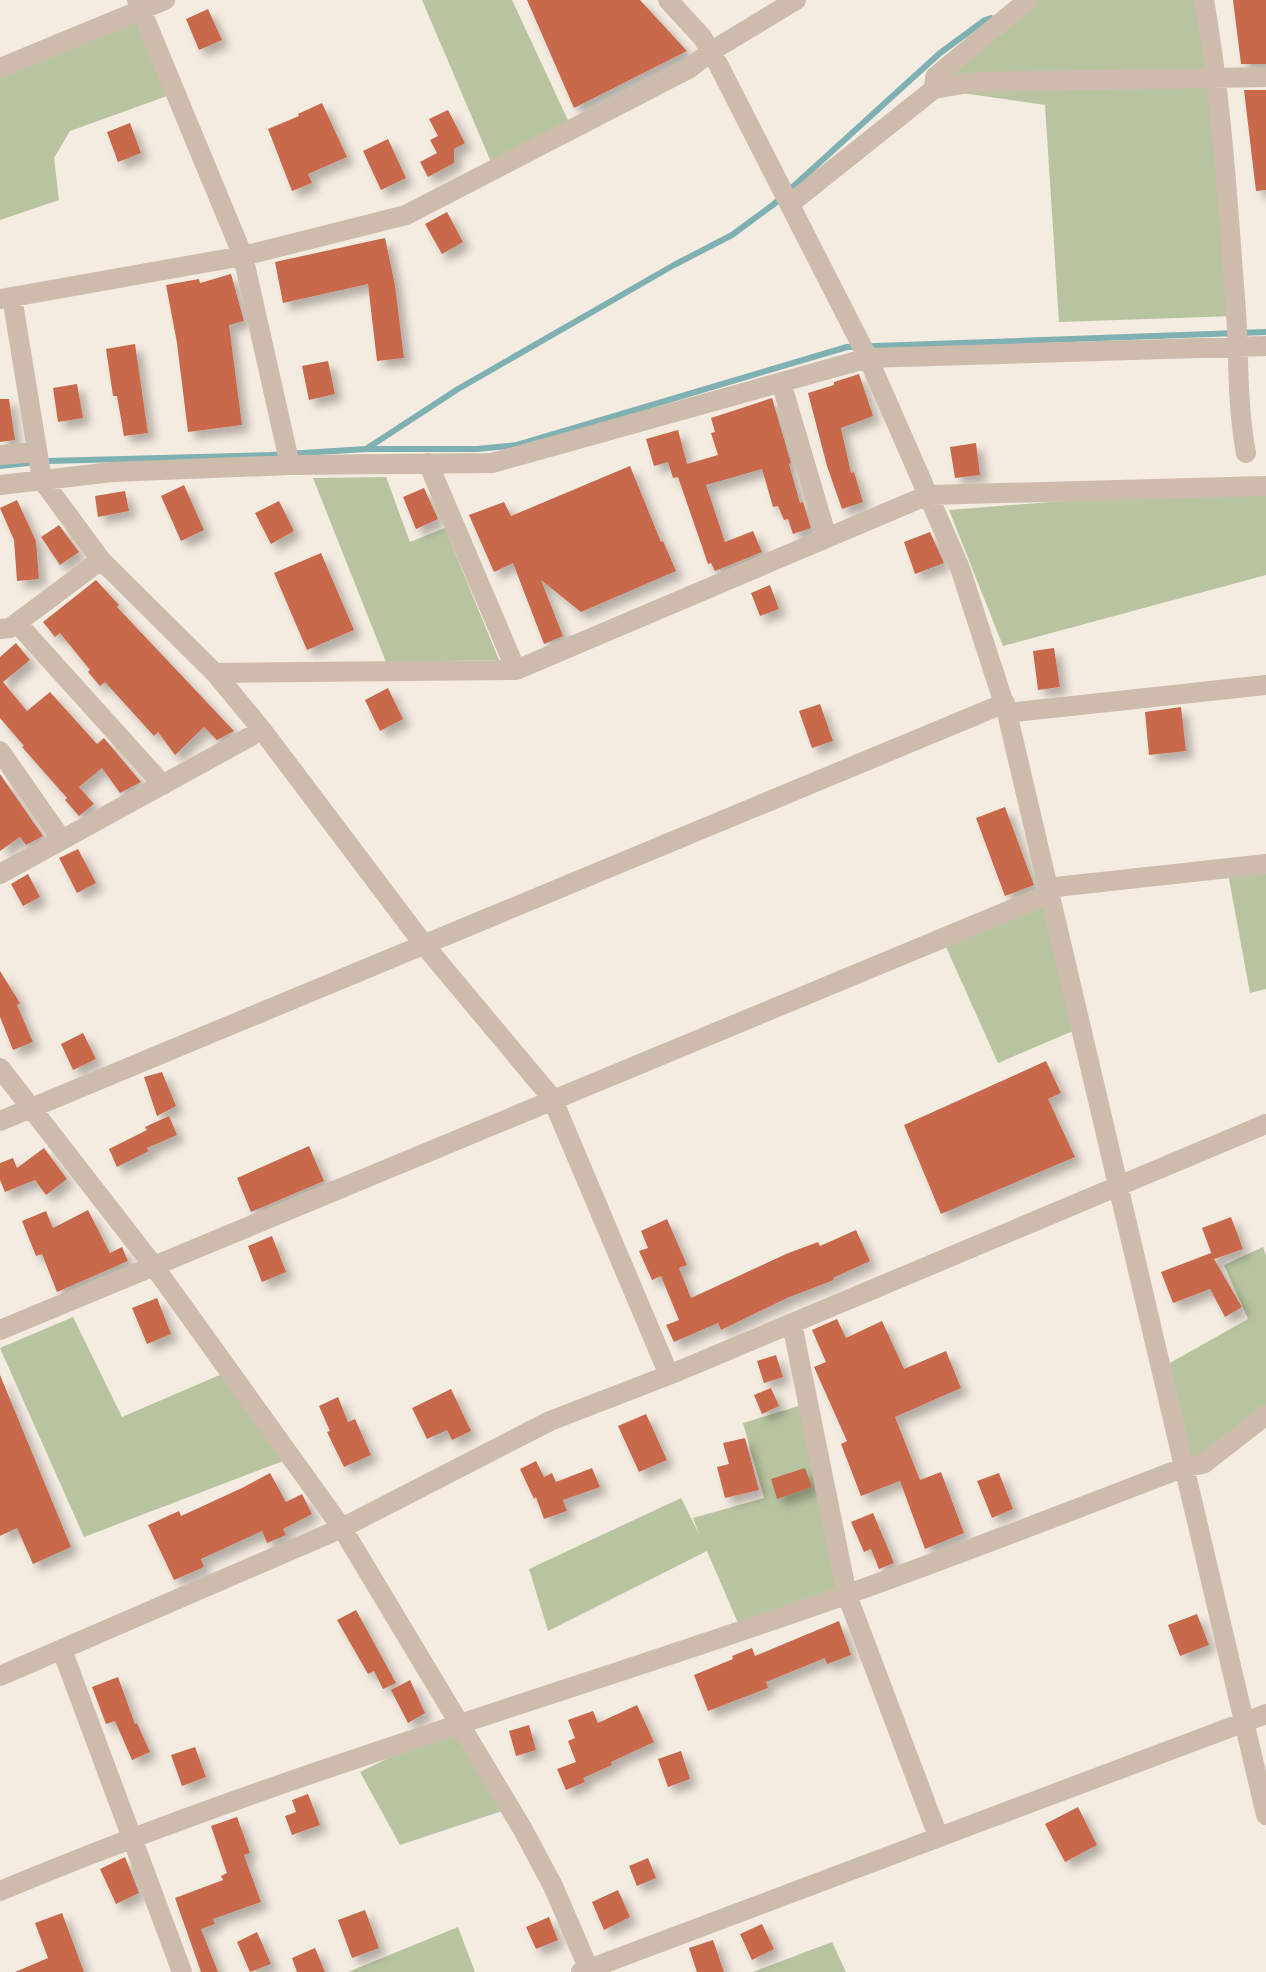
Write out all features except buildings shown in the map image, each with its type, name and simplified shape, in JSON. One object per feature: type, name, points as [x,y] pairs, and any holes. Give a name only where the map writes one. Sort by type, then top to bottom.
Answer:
[{"type":"street","points":[[0,68],[139,5],[165,0]]},
{"type":"street","points":[[668,0],[702,37],[786,194],[868,358],[960,568],[1006,708],[1266,1815]]},
{"type":"street","points":[[669,1375],[552,1098],[425,946],[262,730],[215,673],[101,560],[42,480],[6,298],[243,256],[406,215],[690,68],[710,52],[796,0]]},
{"type":"street","points":[[934,89],[935,77],[1028,0]]},
{"type":"street","points":[[1204,0],[1218,78],[1241,428],[1246,453]]},
{"type":"street","points":[[139,5],[243,256],[288,455]]},
{"type":"street","points":[[786,194],[934,89],[975,82],[1266,77]]},
{"type":"street","points":[[0,485],[288,455],[428,463],[492,463],[868,358],[1266,346]]},
{"type":"street","points":[[781,382],[827,538]]},
{"type":"street","points":[[0,455],[37,452]]},
{"type":"street","points":[[428,463],[516,670]]},
{"type":"street","points":[[215,673],[516,670],[928,495],[1266,486]]},
{"type":"street","points":[[101,560],[9,626],[163,785]]},
{"type":"street","points":[[0,1121],[1006,708],[1266,685]]},
{"type":"street","points":[[0,874],[262,730]]},
{"type":"street","points":[[0,751],[62,840]]},
{"type":"street","points":[[0,1330],[1048,891],[1266,864]]},
{"type":"street","points":[[0,1068],[153,1265],[342,1528],[522,1828],[553,1886],[587,1971],[1266,1714]]},
{"type":"street","points":[[0,1676],[342,1528],[550,1421],[792,1324],[1266,1124]]},
{"type":"street","points":[[792,1324],[847,1595],[938,1836]]},
{"type":"street","points":[[0,1891],[132,1839],[458,1724],[847,1595],[1185,1467],[1203,1464],[1266,1415]]},
{"type":"street","points":[[62,1650],[182,1972]]},
{"type":"green space","points":[[422,0],[512,0],[572,129],[494,169]]},
{"type":"green space","points":[[1036,0],[1203,0],[1236,316],[1059,322],[1045,105],[934,89]]},
{"type":"green space","points":[[137,20],[167,96],[70,131],[54,158],[59,200],[0,220],[0,74]]},
{"type":"green space","points":[[386,477],[410,542],[445,528],[499,660],[386,662],[313,478]]},
{"type":"green space","points":[[1266,485],[1266,575],[1003,646],[949,510]]},
{"type":"green space","points":[[1227,868],[1266,869],[1266,989],[1250,993]]},
{"type":"green space","points":[[1049,894],[1080,1028],[998,1063],[942,938]]},
{"type":"green space","points":[[1263,1247],[1266,1256],[1266,1415],[1189,1466],[1161,1368],[1248,1319],[1224,1265]]},
{"type":"green space","points":[[73,1317],[122,1417],[229,1371],[291,1458],[84,1537],[0,1348]]},
{"type":"green space","points":[[808,1403],[847,1595],[741,1630],[707,1551],[548,1631],[529,1569],[681,1498],[699,1534],[693,1518],[764,1498],[743,1423]]},
{"type":"green space","points":[[458,1724],[502,1811],[400,1845],[360,1772]]},
{"type":"green space","points":[[458,1927],[475,1972],[348,1972]]},
{"type":"green space","points":[[832,1942],[846,1972],[753,1972]]},
{"type":"waterway","points":[[366,449],[458,389],[732,235],[774,204],[940,53],[991,18]]},
{"type":"waterway","points":[[0,466],[47,461],[271,455],[366,449],[477,449],[517,445],[847,347],[1266,332]]}]
